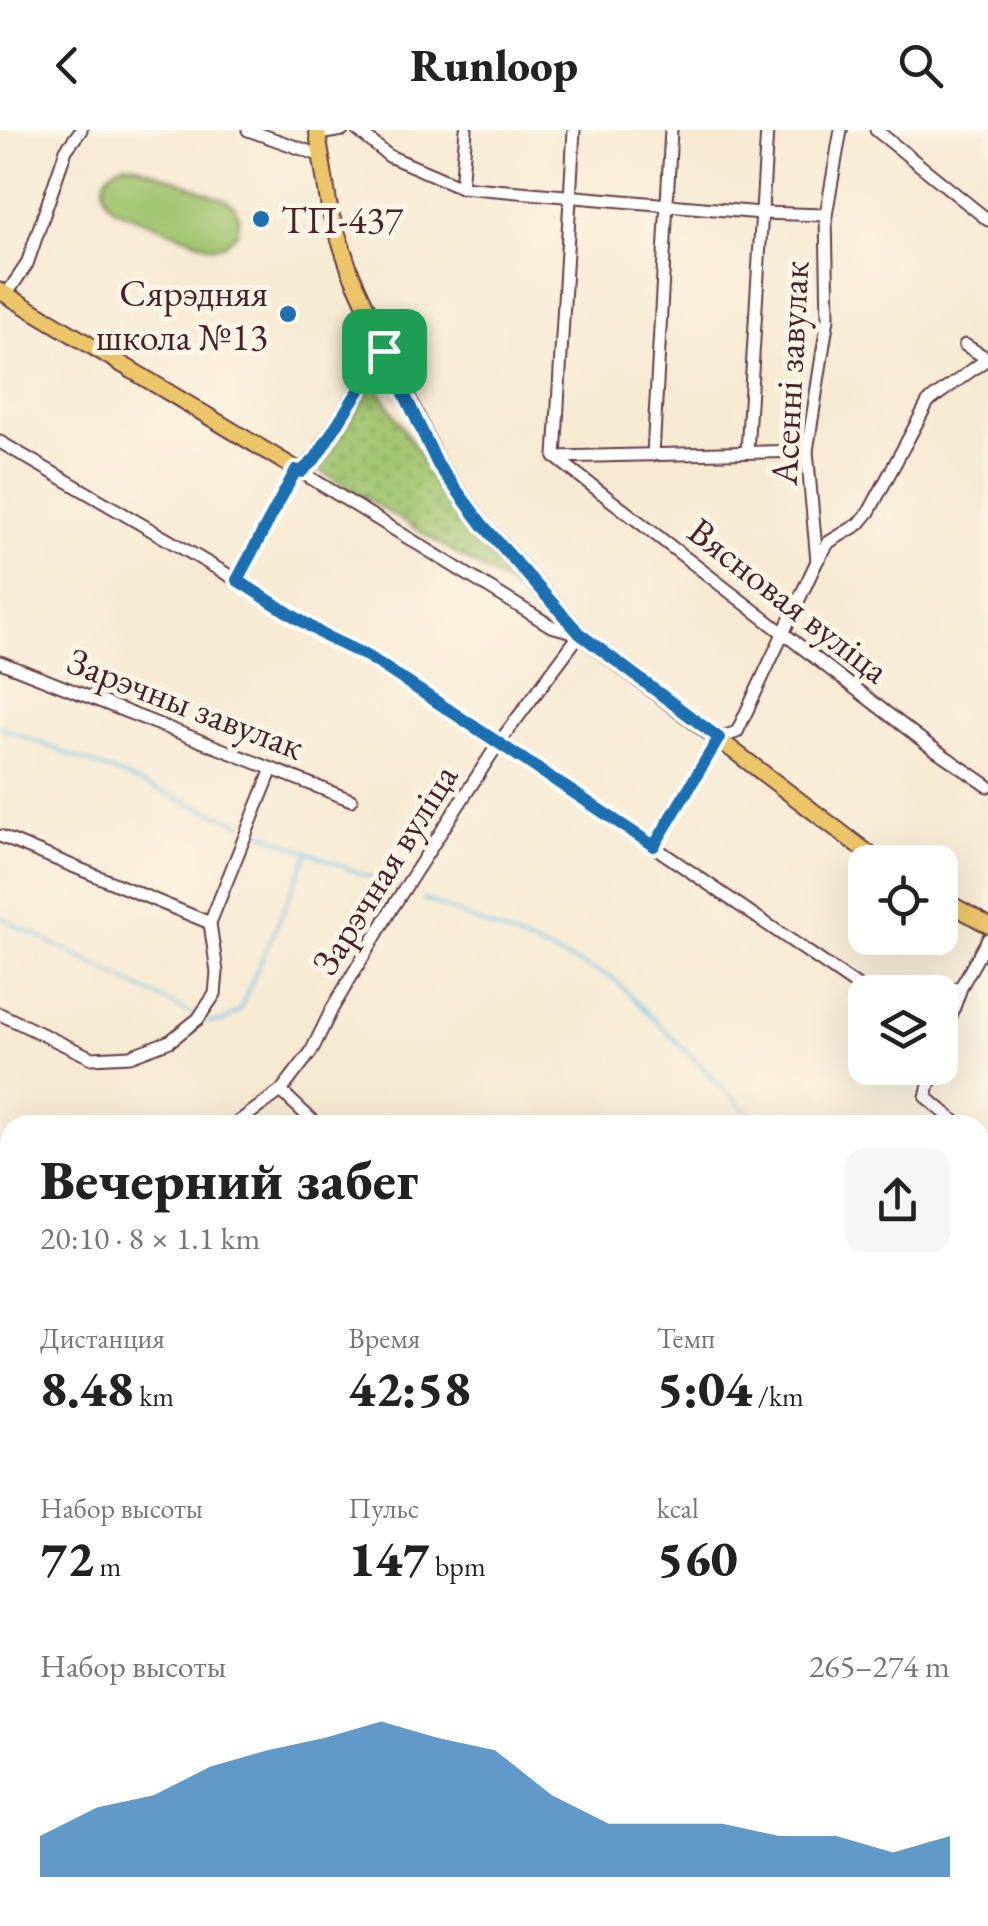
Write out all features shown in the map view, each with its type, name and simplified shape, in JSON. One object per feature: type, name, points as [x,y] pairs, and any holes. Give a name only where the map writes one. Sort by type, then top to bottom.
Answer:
[{"type":"main road","points":[[317,132],[330,212],[384,351],[438,465],[456,493],[580,634],[858,845]]},
{"type":"main road","points":[[3,293],[298,471],[315,459],[384,351]]},
{"type":"main road","points":[[958,908],[988,926]]},
{"type":"street","points":[[3,293],[27,264],[60,148],[81,130]]},
{"type":"street","points":[[248,130],[319,155]]},
{"type":"street","points":[[317,132],[343,130]]},
{"type":"street","points":[[356,130],[389,156],[461,187],[760,213],[826,215]]},
{"type":"street","points":[[461,187],[466,130]]},
{"type":"street","points":[[574,130],[555,457],[806,452]]},
{"type":"street","points":[[653,455],[671,130]]},
{"type":"street","points":[[747,452],[768,130]]},
{"type":"street","name":"Асенні завулак","points":[[817,561],[806,452],[828,318],[826,215],[840,130]]},
{"type":"street","points":[[876,130],[988,218]]},
{"type":"street","points":[[654,846],[719,738],[737,732],[829,542],[859,524],[869,512],[928,402],[988,359],[965,344]]},
{"type":"street","points":[[0,442],[325,636],[369,657],[848,980]]},
{"type":"street","name":"Вясновая вуліца","points":[[555,457],[927,744],[988,786]]},
{"type":"street","points":[[237,580],[298,471],[551,626],[580,634]]},
{"type":"street","name":"Зарэчная вуліца","points":[[250,1115],[281,1091],[311,1052],[394,905],[498,744],[580,634]]},
{"type":"street","name":"Зарэчны завулак","points":[[0,662],[351,800]]},
{"type":"street","points":[[0,1014],[92,1058],[130,1056],[170,1041],[198,1019],[215,994],[217,972],[210,923],[272,769]]},
{"type":"street","points":[[0,836],[210,923]]},
{"type":"street","points":[[958,997],[988,939]]},
{"type":"street","points":[[958,988],[962,986]]},
{"type":"street","points":[[929,1085],[926,1097],[947,1115]]},
{"type":"street","points":[[281,1091],[306,1115]]},
{"type":"green space","points":[[125,164],[224,199],[239,216],[237,233],[224,245],[212,247],[114,209],[105,195],[104,182],[111,171]]},
{"type":"green space","points":[[374,382],[461,520],[526,596],[319,470]]},
{"type":"waterway","points":[[0,727],[242,824]]},
{"type":"waterway","points":[[256,830],[395,888]]},
{"type":"waterway","points":[[208,1022],[223,1022],[239,1011],[309,852]]},
{"type":"waterway","points":[[423,899],[613,978],[750,1115]]},
{"type":"waterway","points":[[0,917],[192,1014]]},
{"type":"place","name":"ТП-437","points":[[261,219]]},
{"type":"place","name":"Сярэдняя школа №13","points":[[288,314]]},
{"type":"route","points":[[384,351],[438,465],[482,524],[580,634],[719,738],[654,846],[369,657],[325,636],[237,580],[296,470],[301,472],[315,459],[384,351]]}]
